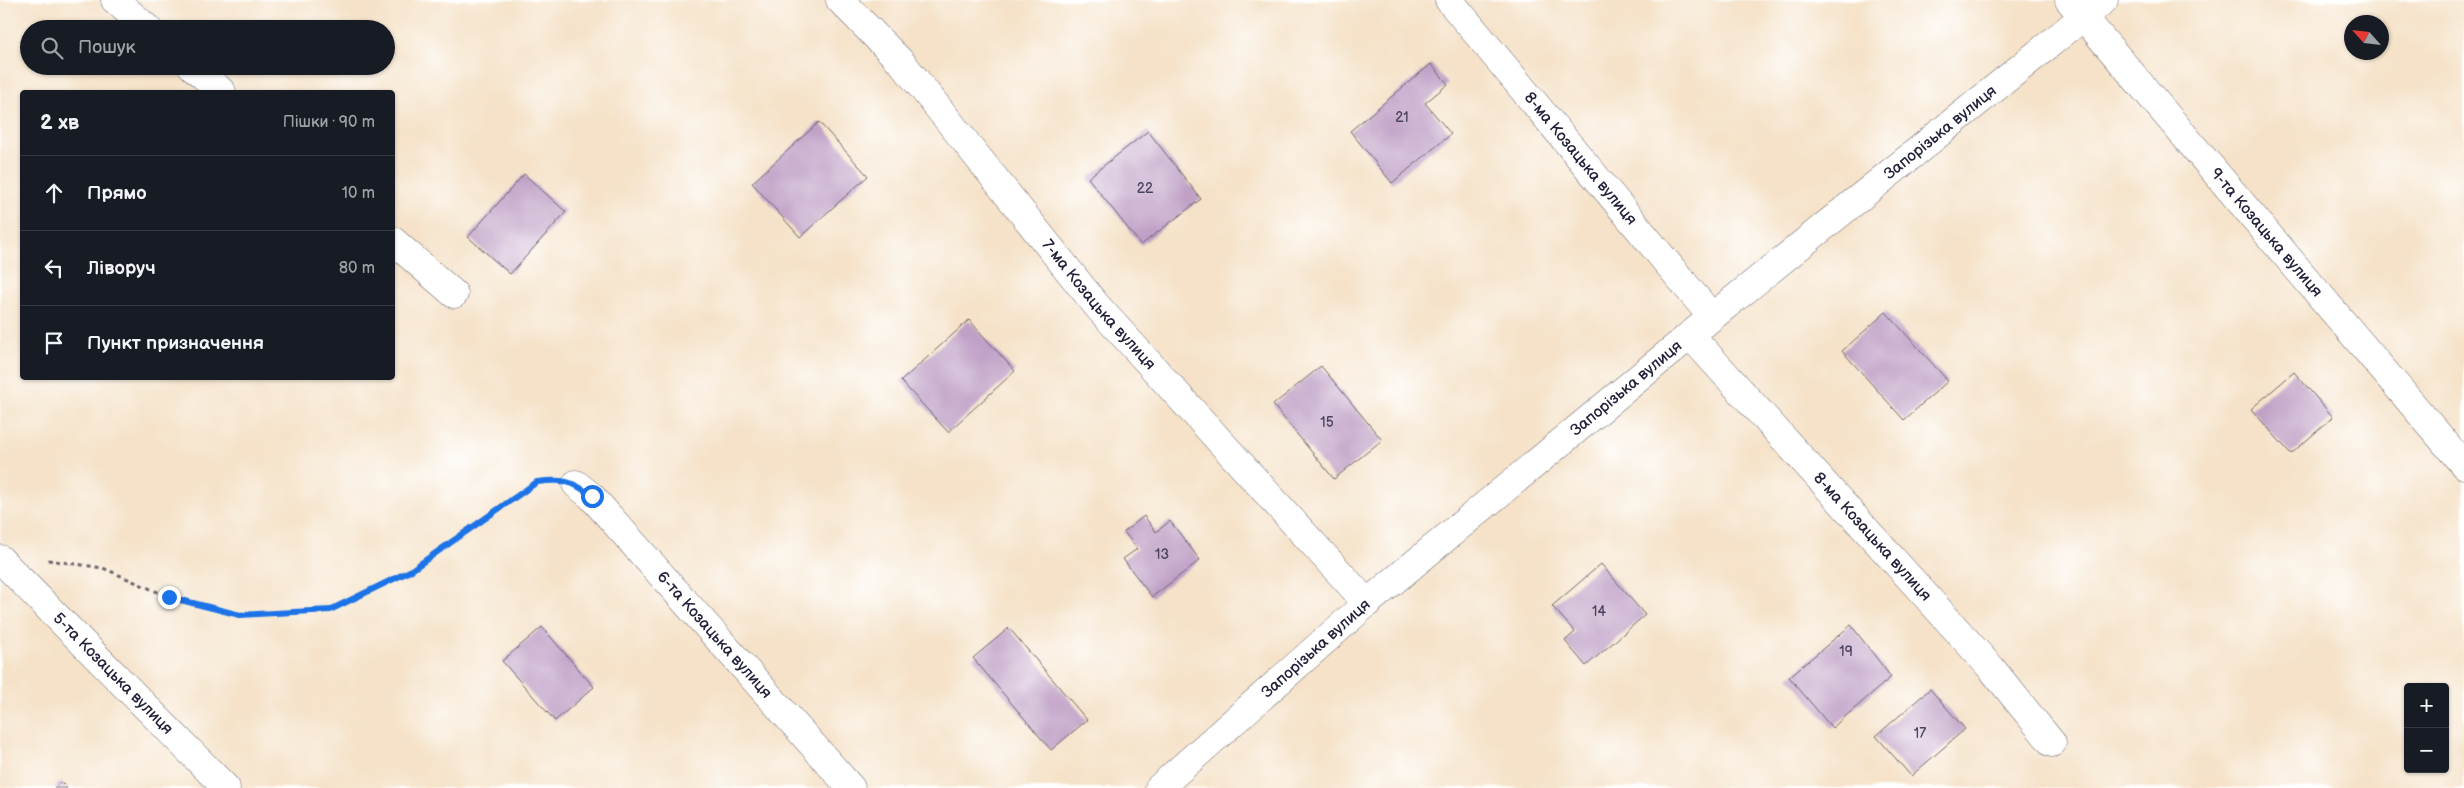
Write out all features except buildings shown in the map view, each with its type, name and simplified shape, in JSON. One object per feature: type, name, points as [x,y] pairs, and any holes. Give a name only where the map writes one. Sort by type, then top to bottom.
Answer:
[{"type":"street","points":[[115,0],[138,20]]},
{"type":"street","name":"7-ма Козацька вулиця","points":[[840,0],[903,64],[1097,306],[1366,603]]},
{"type":"street","name":"8-ма Козацька вулиця","points":[[1449,0],[1712,317]]},
{"type":"street","name":"Запорізька вулиця","points":[[1159,788],[1366,603],[1712,317],[2076,9],[2104,0]]},
{"type":"street","name":"9-та Козацька вулиця","points":[[2076,9],[2464,465]]},
{"type":"street","points":[[202,75],[220,90]]},
{"type":"street","points":[[395,243],[454,294]]},
{"type":"street","name":"8-ма Козацька вулиця","points":[[1690,335],[1992,669],[2052,743]]},
{"type":"street","name":"6-та Козацька вулиця","points":[[576,484],[592,496],[851,788]]},
{"type":"street","name":"5-та Козацька вулиця","points":[[0,559],[226,788]]},
{"type":"path","points":[[47,560],[103,568],[169,597],[240,615],[330,610],[410,571],[537,482],[556,480],[576,484]]},
{"type":"route","points":[[169,597],[240,615],[330,610],[410,571],[537,482],[556,480],[576,484],[592,496]]}]
